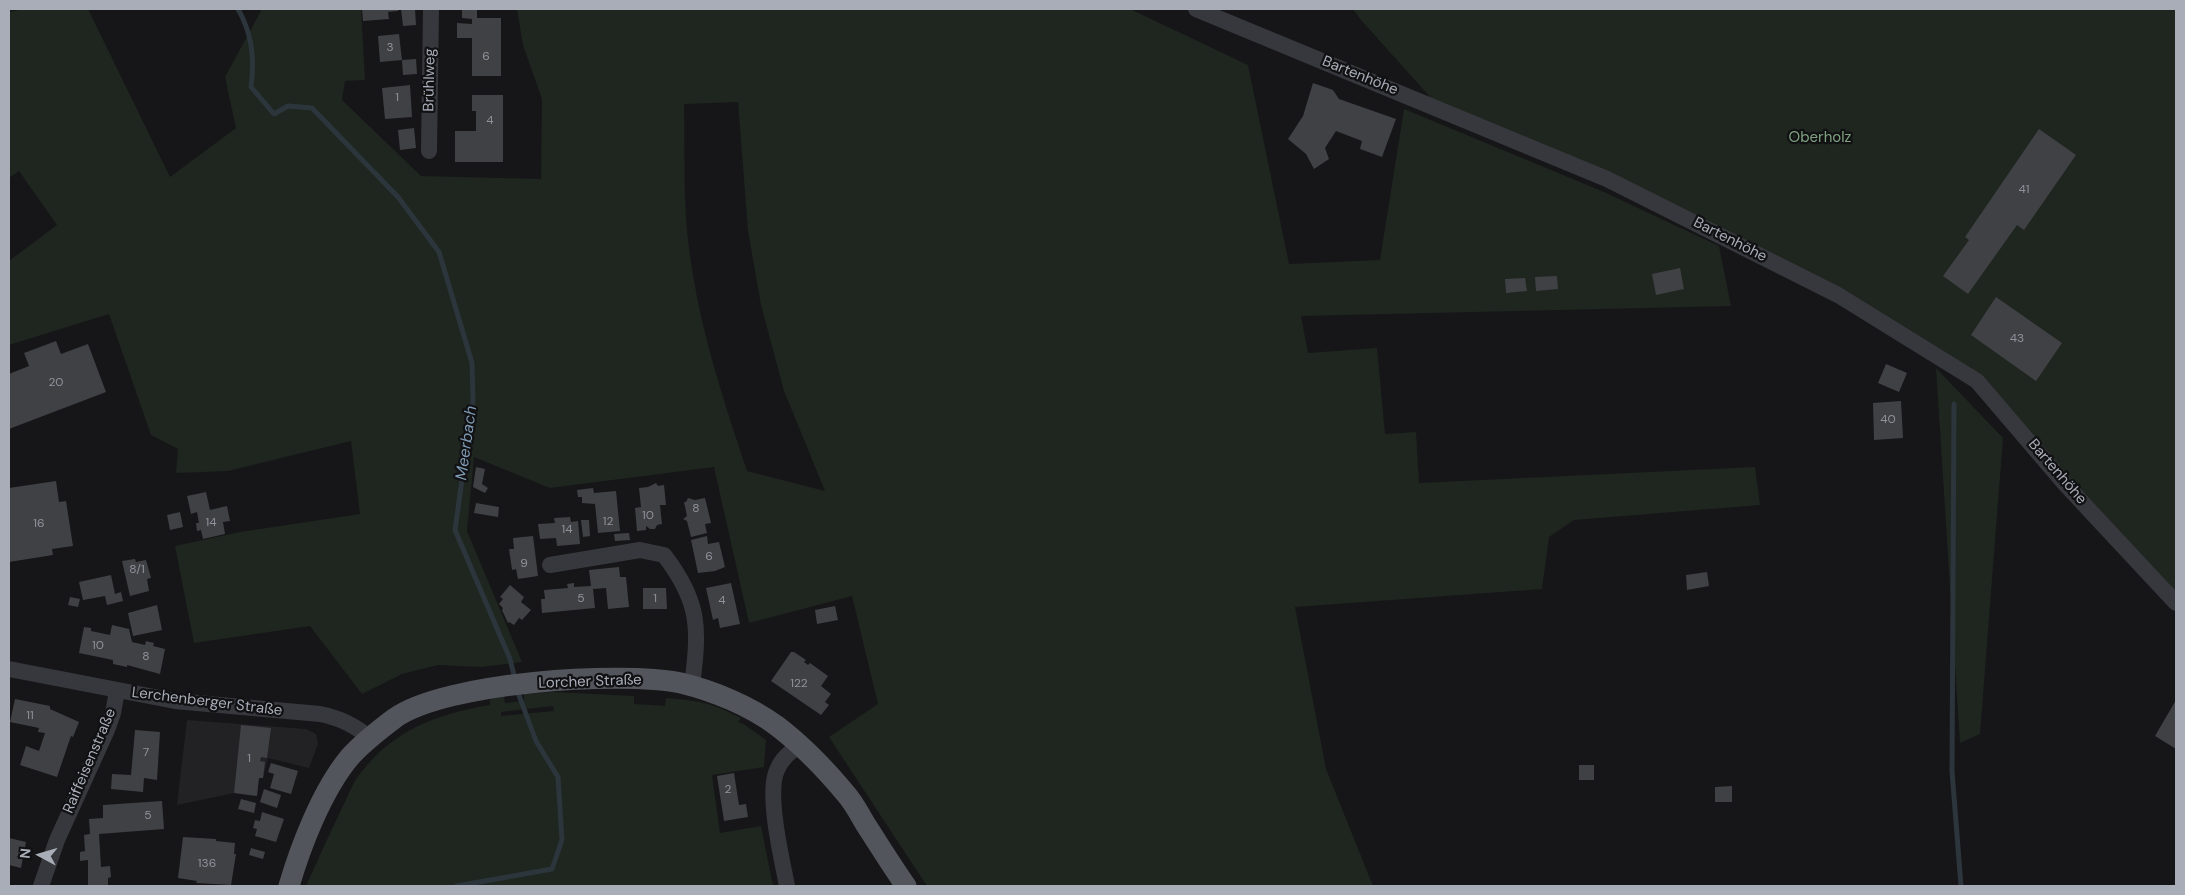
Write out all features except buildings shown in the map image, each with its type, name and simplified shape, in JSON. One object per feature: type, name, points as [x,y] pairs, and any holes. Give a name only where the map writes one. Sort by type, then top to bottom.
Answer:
[{"type":"main road","name":"Lorcher Straße","points":[[289,886],[321,806],[350,758],[370,738],[397,717],[449,696],[486,689],[601,679],[645,679],[692,686],[745,707],[776,725],[800,745],[847,795],[906,886]]},
{"type":"street","name":"Brühlweg","points":[[429,151],[431,9]]},
{"type":"street","name":"Bartenhöhe","points":[[1196,9],[1440,108],[1607,179],[1838,295],[1883,322],[1976,382],[2066,484],[2176,603]]},
{"type":"street","points":[[550,564],[640,550],[664,555],[683,581],[692,602],[698,631],[692,686]]},
{"type":"street","name":"Lerchenberger Straße","points":[[9,670],[175,701],[320,714],[343,720],[358,727],[370,738]]},
{"type":"street","name":"Raiffeisenstraße","points":[[41,886],[57,840],[107,730],[113,713],[117,691]]},
{"type":"street","points":[[786,886],[774,806],[773,785],[776,772],[784,758],[800,745]]},
{"type":"shaded area","points":[[187,720],[306,729],[316,734],[318,744],[309,768],[268,758],[263,778],[259,778],[257,796],[234,793],[177,805]]},
{"type":"green space","points":[[24,9],[88,9],[170,177],[236,128],[225,77],[262,9],[361,9],[365,80],[345,81],[342,100],[421,176],[541,179],[542,99],[523,45],[517,9],[1130,9],[1248,65],[1289,264],[1380,260],[1404,109],[1604,192],[1719,246],[1731,306],[1301,316],[1308,353],[1377,348],[1385,434],[1416,432],[1419,483],[1755,467],[1760,505],[1574,520],[1549,537],[1542,589],[1295,607],[1326,769],[1373,886],[927,886],[829,737],[878,704],[852,596],[749,623],[714,467],[550,488],[474,457],[467,531],[522,662],[481,667],[438,665],[402,674],[362,694],[310,626],[194,643],[175,546],[240,532],[360,514],[351,441],[228,471],[176,473],[178,449],[151,435],[109,314],[9,345],[9,261],[57,225],[19,171],[9,178],[9,12]],"holes":[[[738,102],[748,231],[761,305],[784,391],[825,491],[747,471],[704,328],[692,270],[685,207],[684,104]]]},
{"type":"green space","name":"Oberholz","points":[[1353,9],[2176,9],[2176,601],[1967,368],[1867,305],[1440,108]]},
{"type":"green space","points":[[1936,368],[2003,438],[1980,734],[1960,743]]},
{"type":"green space","points":[[553,692],[634,696],[634,704],[665,706],[666,698],[688,700],[713,705],[741,718],[738,722],[766,740],[764,767],[712,775],[720,833],[761,826],[773,886],[306,886],[354,782],[372,759],[386,746],[417,726],[434,719],[490,705],[490,699],[504,696],[505,703],[524,701],[524,694]],"holes":[[[553,706],[554,711],[501,716],[501,712]]]},
{"type":"waterway","name":"Meerbach","points":[[238,9],[243,18],[251,46],[253,66],[251,87],[274,114],[288,106],[312,108],[398,197],[439,252],[472,363],[473,400],[455,530],[510,659],[515,679]]},
{"type":"waterway","points":[[1954,404],[1952,771],[1961,886]]},
{"type":"waterway","name":"Meerbach","points":[[457,886],[552,869],[562,840],[558,777],[536,741],[517,690]]}]
